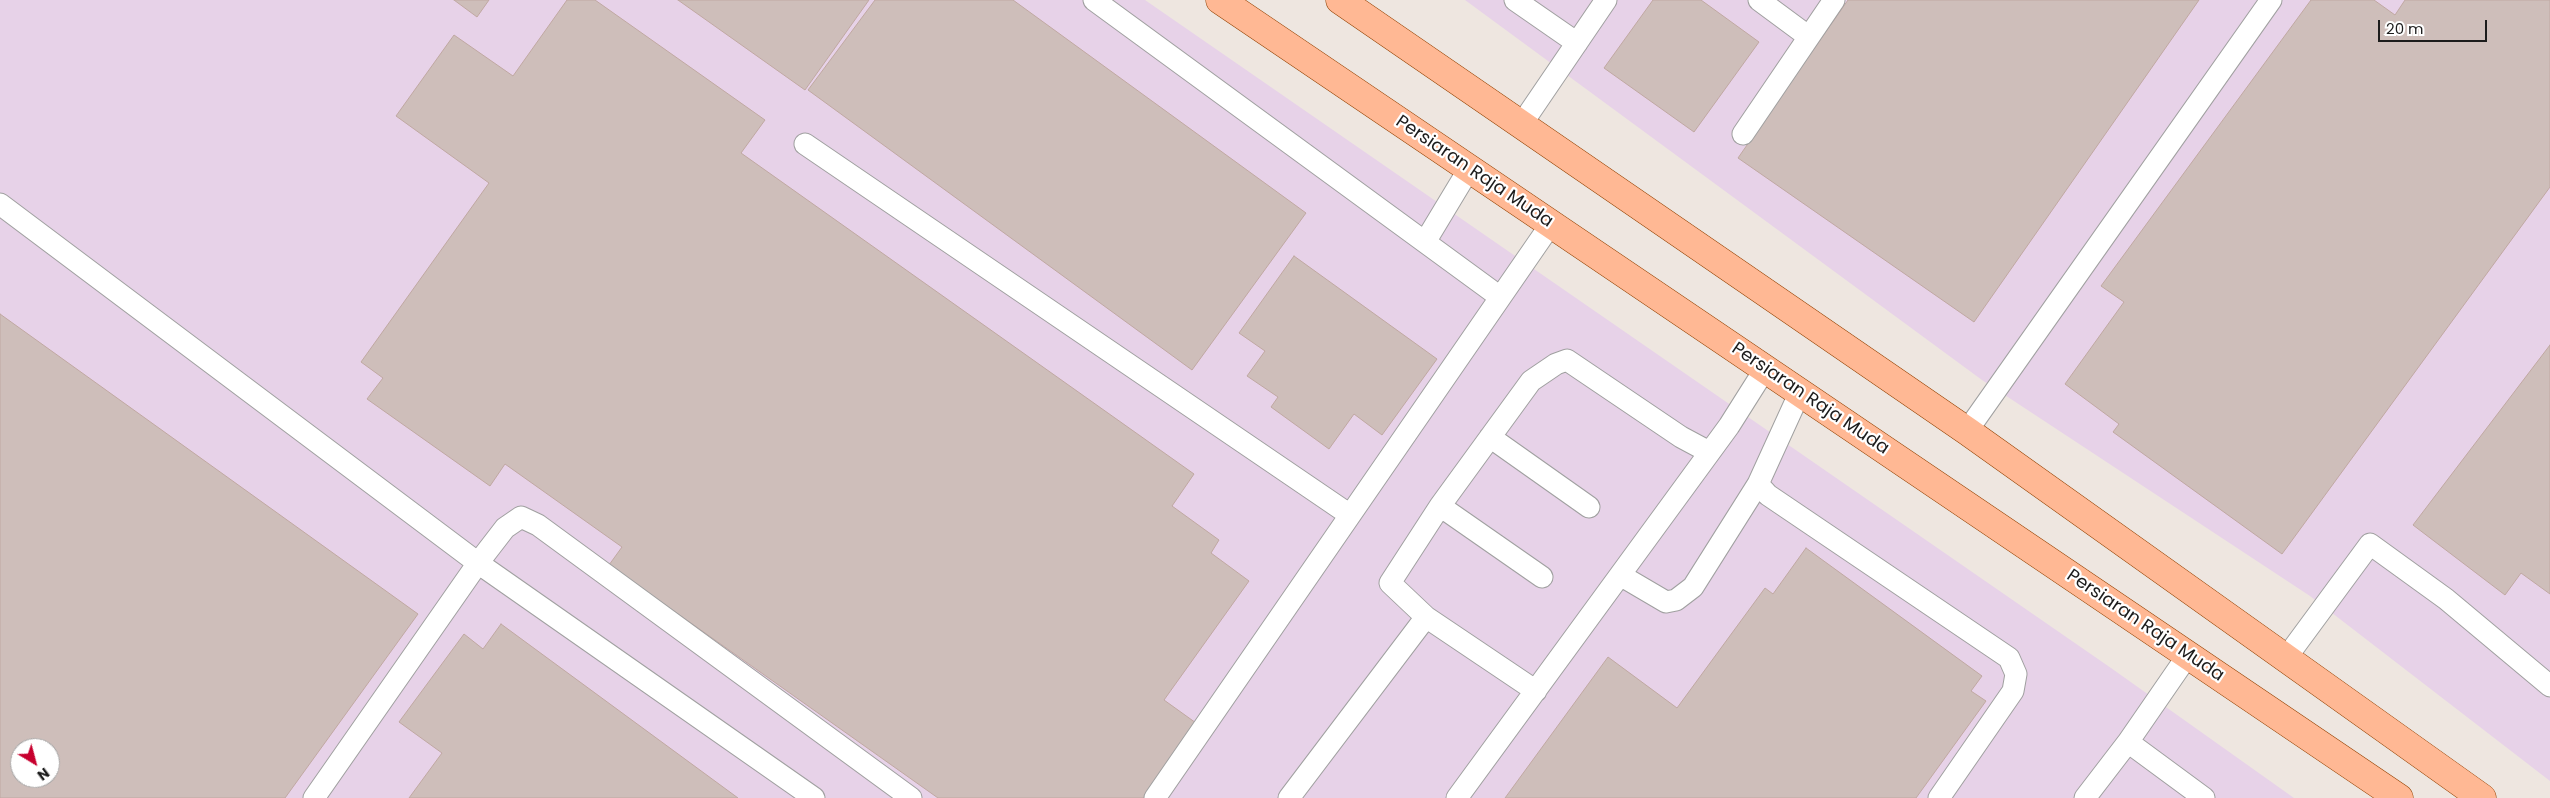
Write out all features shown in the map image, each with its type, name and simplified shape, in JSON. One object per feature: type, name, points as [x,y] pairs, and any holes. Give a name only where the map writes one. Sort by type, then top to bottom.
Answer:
[{"type":"main road","name":"Persiaran Raja Muda","points":[[1220,0],[2399,798]]},
{"type":"main road","points":[[1340,0],[1967,431],[2482,798]]},
{"type":"lane","points":[[1094,0],[1500,297]]},
{"type":"lane","points":[[1515,0],[1577,43]]},
{"type":"lane","points":[[1521,125],[1606,0]]},
{"type":"lane","points":[[1759,0],[1809,37]]},
{"type":"lane","points":[[1743,134],[1834,0]]},
{"type":"lane","points":[[1967,431],[2271,0]]},
{"type":"lane","points":[[805,144],[1350,515]]},
{"type":"lane","points":[[1425,242],[1470,169]]},
{"type":"lane","points":[[0,204],[478,563],[814,798]]},
{"type":"lane","points":[[1155,798],[1551,224]]},
{"type":"lane","points":[[1536,691],[1426,617],[1390,582],[1440,506],[1531,381],[1556,364],[1567,360],[1681,438],[1709,452]]},
{"type":"lane","points":[[1457,798],[1729,426],[1765,369]]},
{"type":"lane","points":[[1620,575],[1666,602],[1676,600],[1693,587],[1758,484],[1800,392]]},
{"type":"lane","points":[[1490,437],[1589,507]]},
{"type":"lane","points":[[1758,484],[1768,495],[2009,658],[2016,674],[2013,691],[1939,798]]},
{"type":"lane","points":[[1440,506],[1542,577]]},
{"type":"lane","points":[[314,798],[478,563],[505,528],[521,518],[538,524],[911,798]]},
{"type":"lane","points":[[2286,658],[2370,544],[2446,600],[2550,686]]},
{"type":"lane","points":[[1289,798],[1426,617]]},
{"type":"lane","points":[[2085,798],[2128,742],[2188,655]]},
{"type":"lane","points":[[2128,742],[2204,798]]},
{"type":"shaded area","points":[[0,0],[1145,0],[2111,668],[2294,798],[0,798]]},
{"type":"shaded area","points":[[1465,0],[2550,0],[2550,781],[2310,596],[1982,380]]},
{"type":"building","points":[[454,0],[489,0],[477,17]]},
{"type":"building","points":[[567,0],[595,0],[765,120],[741,153],[1194,474],[1172,506],[1219,540],[1211,553],[1249,581],[1164,700],[1203,728],[1153,798],[938,798],[609,565],[622,547],[505,464],[490,486],[367,399],[383,378],[361,362],[489,183],[396,116],[454,35],[513,76]]},
{"type":"building","points":[[678,0],[869,0],[805,90]]},
{"type":"building","points":[[875,0],[1013,0],[1306,213],[1192,370],[808,90]]},
{"type":"building","points":[[1653,0],[1701,0],[1759,42],[1694,132],[1604,68]]},
{"type":"building","points":[[1848,0],[2199,0],[1974,322],[1738,158]]},
{"type":"building","points":[[2311,0],[2374,0],[2395,15],[2405,0],[2550,0],[2550,187],[2282,554],[2113,432],[2119,424],[2065,384],[2124,302],[2101,286]]},
{"type":"building","points":[[1294,256],[1437,359],[1382,435],[1354,414],[1329,449],[1271,407],[1278,397],[1247,376],[1265,351],[1239,333]]},
{"type":"building","points":[[0,314],[418,614],[285,798],[0,798]]},
{"type":"building","points":[[2550,345],[2550,594],[2521,573],[2505,595],[2413,525]]},
{"type":"building","points":[[1806,548],[1982,676],[1971,691],[1986,701],[1916,798],[1505,798],[1608,657],[1677,708],[1765,588],[1773,594]]},
{"type":"building","points":[[501,624],[738,798],[409,798],[442,753],[399,722],[464,634],[483,649]]}]
